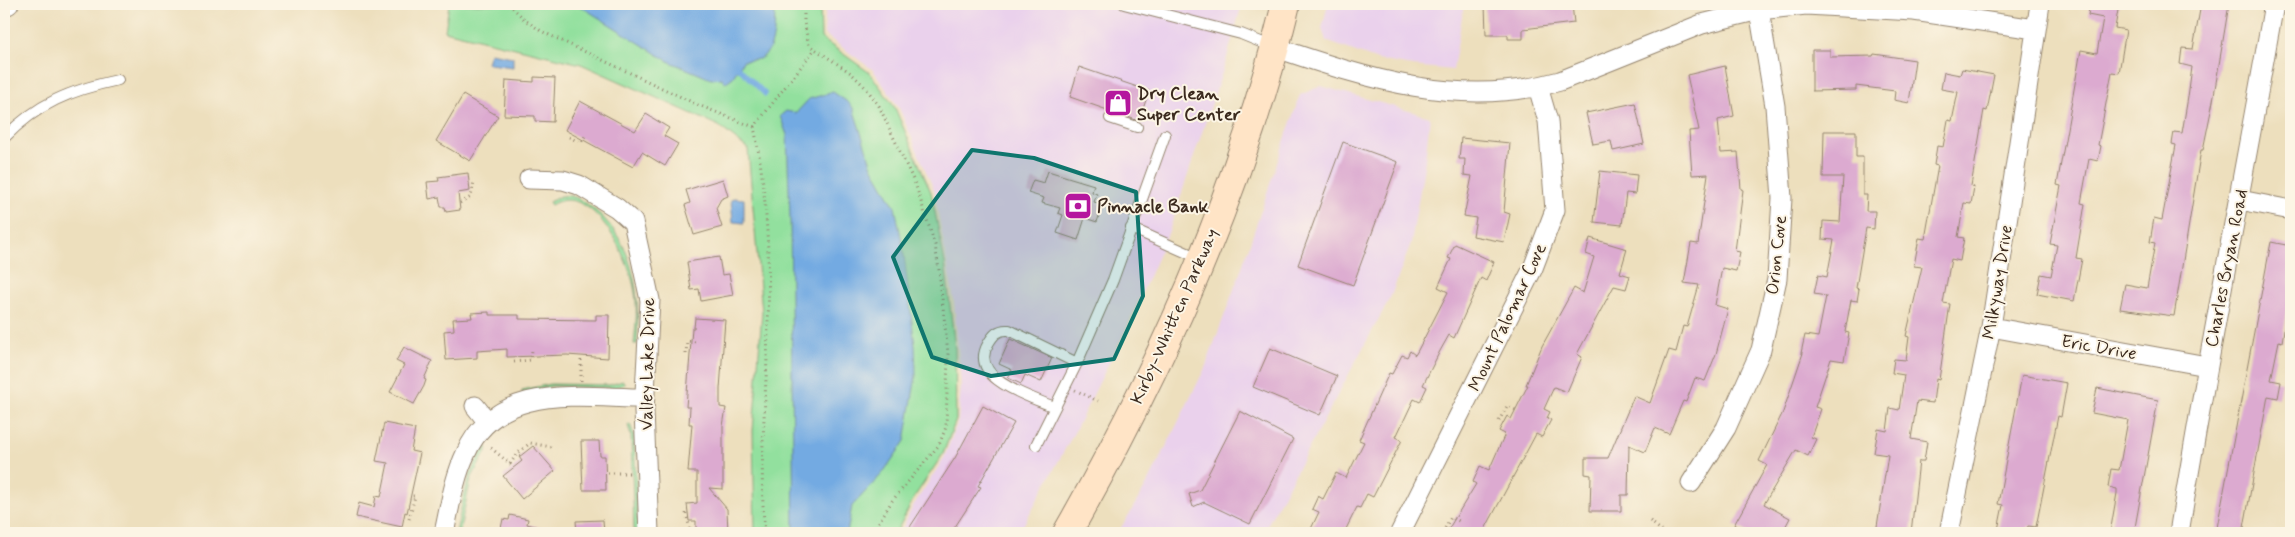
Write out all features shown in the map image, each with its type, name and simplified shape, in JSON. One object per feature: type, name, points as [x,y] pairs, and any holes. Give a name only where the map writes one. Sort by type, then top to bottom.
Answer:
[{"type":"main road","name":"Kirby-Whitten Parkway","points":[[1067,533],[1119,439],[1202,259],[1236,167],[1286,4]]},
{"type":"street","points":[[4,6],[10,4]]},
{"type":"street","name":"Milkyway Drive","points":[[1949,533],[1991,327],[2040,4]]},
{"type":"street","name":"Charles Bryan Road","points":[[2179,533],[2207,366],[2240,200],[2274,4]]},
{"type":"street","points":[[1274,48],[1350,72],[1404,86],[1465,92],[1538,87],[1583,73],[1702,24],[1759,10],[1806,5],[1914,11],[2035,29]]},
{"type":"street","name":"Orion Cove","points":[[1691,483],[1726,428],[1761,350],[1777,279],[1782,198],[1776,106],[1759,10]]},
{"type":"street","name":"Mount Palomar Cove","points":[[1400,533],[1529,276],[1555,210],[1548,121],[1538,87]]},
{"type":"street","name":"Valley Lake Drive","points":[[529,178],[563,180],[578,185],[616,208],[633,222],[650,300],[645,398],[649,533]]},
{"type":"street","points":[[2240,200],[2291,210]]},
{"type":"street","name":"Eric Drive","points":[[1991,327],[2207,366]]},
{"type":"street","points":[[444,533],[459,470],[471,442],[488,421],[517,404],[545,398],[645,398]]},
{"type":"street","points":[[475,406],[488,421]]},
{"type":"lane","points":[[1124,4],[1241,34],[1274,48]]},
{"type":"lane","points":[[4,138],[22,119],[55,98],[118,80]]},
{"type":"lane","points":[[1110,118],[1137,127]]},
{"type":"lane","points":[[1036,446],[1077,363],[1113,280],[1165,135]]},
{"type":"lane","points":[[1131,228],[1202,259]]},
{"type":"lane","points":[[1054,407],[1003,384],[987,372],[982,360],[984,351],[996,333],[1009,330],[1077,363]]},
{"type":"path","points":[[509,4],[525,20],[541,31],[698,105],[754,128]]},
{"type":"path","points":[[804,4],[807,37],[814,50],[851,73],[880,106],[916,186],[935,245],[939,270],[948,353],[946,427],[939,445],[892,501],[879,522],[875,533]]},
{"type":"path","points":[[765,533],[762,471],[768,324],[768,268],[766,221],[754,128],[814,50]]},
{"type":"path","points":[[569,136],[581,143],[585,136]]},
{"type":"path","points":[[460,203],[471,197],[474,181]]},
{"type":"path","points":[[686,354],[687,341],[696,342]]},
{"type":"path","points":[[514,362],[531,360],[532,350]]},
{"type":"path","points":[[581,356],[581,382]]},
{"type":"path","points":[[1074,390],[1098,401]]},
{"type":"path","points":[[1499,421],[1507,406],[1518,411]]},
{"type":"path","points":[[510,464],[517,454],[530,444],[551,447]]},
{"type":"path","points":[[491,448],[514,467]]},
{"type":"path","points":[[608,473],[630,472]]},
{"type":"path","points":[[409,519],[414,496],[412,496]]},
{"type":"path","points":[[686,513],[691,533]]},
{"type":"path","points":[[1445,528],[1451,517],[1459,521]]},
{"type":"path","points":[[1650,521],[1664,533]]},
{"type":"path","points":[[486,533],[499,531]]},
{"type":"highlighted area","points":[[972,150],[1034,158],[1136,192],[1143,296],[1114,359],[991,376],[932,357],[893,257]]},
{"type":"shaded area","points":[[826,4],[1242,4],[1226,61],[1169,231],[1126,329],[1076,429],[1019,533],[900,533],[913,506],[944,458],[958,421],[961,386],[954,301],[934,190],[899,108],[873,70],[824,34]]},
{"type":"shaded area","points":[[1328,4],[1464,4],[1453,70],[1378,60],[1326,41],[1322,28]]},
{"type":"shaded area","points":[[1321,86],[1430,117],[1425,161],[1411,243],[1391,296],[1263,533],[1118,533],[1150,479],[1205,368],[1240,273],[1300,95]]},
{"type":"green space","points":[[449,4],[820,4],[821,38],[870,73],[895,108],[931,192],[945,263],[955,349],[956,420],[943,454],[915,496],[896,533],[755,533],[753,431],[762,312],[748,149],[719,126],[581,64],[445,31]]},
{"type":"green space","points":[[561,196],[575,197],[587,204],[609,224],[619,239],[627,255],[636,289],[637,344],[634,344],[636,308],[634,287],[616,241],[593,212],[580,203],[566,200],[551,205],[549,202]]},
{"type":"green space","points":[[623,381],[625,384],[614,388],[552,386],[522,393],[522,390],[551,384],[610,385]]},
{"type":"green space","points":[[630,424],[634,435],[638,533],[635,533],[634,530],[631,436],[628,425]]},
{"type":"green space","points":[[486,446],[488,448],[471,479],[459,533],[456,533],[470,477],[479,456]]},
{"type":"water","points":[[577,4],[775,4],[774,34],[765,55],[759,59],[743,61],[733,77],[725,83],[722,78],[711,79],[668,61]]},
{"type":"water","points":[[490,53],[513,57],[513,67],[487,63]]},
{"type":"water","points":[[833,92],[853,108],[872,167],[895,207],[903,247],[915,346],[916,376],[905,441],[882,474],[852,506],[847,533],[794,533],[790,218],[787,135],[780,116],[786,111],[796,113],[809,99]]},
{"type":"water","points":[[733,198],[744,199],[744,223],[733,222],[731,200]]},
{"type":"building","points":[[1485,4],[1572,4],[1574,23],[1523,29],[1523,39],[1508,39],[1508,35],[1486,35]]},
{"type":"building","points":[[2090,4],[2119,4],[2115,28],[2126,30],[2119,73],[2112,72],[2098,145],[2101,146],[2098,161],[2089,159],[2081,203],[2085,204],[2076,258],[2082,259],[2074,301],[2037,294],[2041,274],[2051,276],[2057,245],[2050,244],[2061,186],[2057,185],[2081,50],[2097,53],[2103,18],[2088,15]]},
{"type":"building","points":[[2201,4],[2229,4],[2213,101],[2203,150],[2201,150],[2174,316],[2120,309],[2125,284],[2147,288],[2155,243],[2150,242],[2154,218],[2162,220],[2176,145],[2172,144],[2174,132],[2182,133],[2188,97],[2192,67],[2180,64],[2182,48],[2193,49]]},
{"type":"building","points":[[1812,50],[1830,50],[1830,57],[1873,56],[1874,54],[1915,60],[1909,103],[1894,100],[1895,91],[1856,86],[1856,90],[1812,91]]},
{"type":"building","points":[[1725,66],[1734,116],[1718,120],[1721,153],[1738,152],[1741,189],[1743,190],[1735,251],[1740,252],[1736,271],[1722,268],[1715,305],[1728,309],[1716,354],[1705,381],[1695,378],[1686,402],[1683,401],[1669,434],[1655,428],[1645,452],[1629,445],[1628,495],[1621,495],[1621,511],[1590,511],[1591,475],[1585,474],[1585,458],[1608,458],[1634,396],[1650,403],[1669,350],[1676,352],[1683,326],[1687,327],[1699,285],[1684,283],[1691,243],[1698,244],[1708,174],[1692,175],[1689,131],[1699,130],[1687,75]]},
{"type":"building","name":"Dry Clean Super Center","points":[[1079,67],[1149,91],[1139,121],[1070,97]]},
{"type":"building","points":[[1962,69],[1994,75],[1987,111],[1984,110],[1971,186],[1974,187],[1971,204],[1964,203],[1958,237],[1964,238],[1960,261],[1951,259],[1943,303],[1950,304],[1939,380],[1936,379],[1933,403],[1917,401],[1911,439],[1927,442],[1924,461],[1919,461],[1911,533],[1876,533],[1888,455],[1874,453],[1878,429],[1887,431],[1890,408],[1899,410],[1904,375],[1892,373],[1894,359],[1906,360],[1909,337],[1906,336],[1922,267],[1914,266],[1919,238],[1925,239],[1938,166],[1934,165],[1937,146],[1943,147],[1948,120],[1952,121],[1958,92],[1941,89],[1944,72],[1960,75]]},
{"type":"building","points":[[534,77],[555,78],[553,122],[535,121],[535,116],[504,115],[506,80],[534,82]]},
{"type":"building","points":[[463,95],[498,116],[470,161],[436,141]]},
{"type":"building","points":[[580,101],[635,131],[646,114],[669,128],[664,136],[678,144],[665,166],[642,152],[633,167],[565,130]]},
{"type":"building","points":[[1635,103],[1644,144],[1613,151],[1611,141],[1593,144],[1586,113]]},
{"type":"building","points":[[1824,131],[1856,131],[1856,157],[1863,157],[1863,195],[1867,195],[1866,211],[1875,211],[1874,229],[1866,228],[1856,288],[1859,289],[1857,301],[1851,300],[1845,332],[1849,333],[1844,361],[1831,359],[1815,407],[1821,409],[1811,437],[1816,439],[1808,456],[1796,450],[1764,504],[1790,518],[1782,533],[1750,533],[1734,525],[1767,465],[1759,461],[1783,412],[1803,353],[1801,353],[1805,335],[1818,337],[1826,296],[1814,294],[1818,275],[1827,277],[1834,240],[1822,239],[1823,221],[1840,222],[1843,177],[1823,177]]},
{"type":"building","points":[[1461,138],[1510,143],[1504,212],[1510,214],[1504,242],[1473,236],[1476,218],[1464,216],[1472,176],[1464,175],[1465,159],[1459,159]]},
{"type":"building","points":[[1343,142],[1398,162],[1353,285],[1298,265]]},
{"type":"building","name":"Pinnacle Bank","points":[[1048,171],[1094,185],[1092,192],[1097,194],[1094,202],[1103,205],[1097,222],[1085,218],[1078,240],[1057,233],[1063,215],[1058,213],[1060,208],[1042,203],[1044,198],[1028,193],[1033,180],[1044,183]]},
{"type":"building","points":[[1600,171],[1637,175],[1635,194],[1626,193],[1622,225],[1594,222]]},
{"type":"building","points":[[468,173],[470,191],[458,193],[460,210],[446,212],[445,207],[441,207],[439,197],[429,199],[427,182],[439,181],[438,177]]},
{"type":"building","points":[[723,179],[728,196],[721,199],[716,208],[722,227],[694,235],[685,205],[690,203],[686,190]]},
{"type":"building","points":[[1590,238],[1627,249],[1620,273],[1630,276],[1626,289],[1614,286],[1577,354],[1582,357],[1567,392],[1554,387],[1544,409],[1550,412],[1547,418],[1551,420],[1542,437],[1536,434],[1483,533],[1446,533],[1476,484],[1473,482],[1480,466],[1489,470],[1505,434],[1499,431],[1507,416],[1511,419],[1528,385],[1526,385],[1542,346],[1574,288],[1583,293],[1594,257],[1586,254]]},
{"type":"building","points":[[2271,242],[2291,246],[2291,287],[2282,342],[2279,341],[2271,380],[2281,382],[2278,398],[2268,396],[2243,533],[2216,533]]},
{"type":"building","points":[[1455,244],[1494,262],[1486,281],[1481,278],[1454,338],[1449,335],[1440,351],[1423,385],[1427,387],[1420,402],[1414,399],[1396,437],[1402,440],[1373,497],[1367,494],[1360,508],[1357,507],[1344,533],[1309,533],[1319,512],[1312,509],[1318,496],[1323,499],[1336,473],[1346,478],[1364,442],[1359,440],[1389,373],[1392,374],[1402,355],[1407,357],[1410,351],[1415,355],[1448,292],[1438,287],[1451,259],[1448,258]]},
{"type":"building","points":[[719,257],[722,275],[729,274],[733,295],[701,301],[699,289],[691,290],[687,262]]},
{"type":"building","points":[[489,312],[489,315],[519,315],[519,319],[596,320],[596,315],[609,315],[608,358],[567,355],[507,357],[507,349],[477,351],[477,358],[446,360],[444,331],[454,330],[453,319],[472,318],[471,313]]},
{"type":"building","points":[[695,318],[725,320],[720,389],[720,407],[726,408],[723,426],[723,489],[709,488],[727,509],[728,533],[696,533],[696,521],[689,521],[687,504],[697,503],[697,472],[688,472],[692,424],[689,424],[690,407],[686,407],[692,328],[694,328]]},
{"type":"building","points":[[1010,339],[1052,358],[1041,382],[1025,375],[1021,384],[1008,378],[1012,370],[999,364]]},
{"type":"building","points":[[404,347],[432,361],[424,379],[426,380],[424,386],[414,404],[390,392],[404,365],[396,361]]},
{"type":"building","points":[[1270,348],[1337,376],[1320,415],[1253,387]]},
{"type":"building","points":[[2022,375],[2067,383],[2061,417],[2058,416],[2036,527],[2028,526],[2026,533],[2017,533],[1998,530],[2003,505],[1998,504]]},
{"type":"building","points":[[2097,388],[2158,400],[2134,533],[2110,533],[2117,489],[2108,487],[2111,469],[2119,470],[2128,420],[2092,413]]},
{"type":"building","points":[[983,406],[1014,423],[978,486],[981,487],[951,533],[919,533],[910,527],[955,458]]},
{"type":"building","points":[[1240,411],[1293,439],[1250,524],[1204,502],[1193,507],[1189,494],[1200,490]]},
{"type":"building","points":[[384,423],[415,429],[411,451],[420,453],[407,513],[405,512],[402,527],[356,517],[359,503],[374,507],[376,496],[381,497],[388,463],[376,461]]},
{"type":"building","points":[[581,441],[599,441],[600,456],[605,456],[606,490],[583,490]]},
{"type":"building","points":[[533,446],[555,471],[522,499],[503,476],[522,461],[519,457]]},
{"type":"building","points":[[510,515],[528,519],[527,524],[542,528],[542,533],[500,533],[503,519],[509,520]]},
{"type":"building","points":[[603,520],[604,533],[577,533],[576,521]]},
{"type":"waterway","points":[[739,68],[765,94]]},
{"type":"place","name":"Dry Clean Super Center","points":[[1118,103]]},
{"type":"place","name":"Pinnacle Bank","points":[[1078,206]]}]
